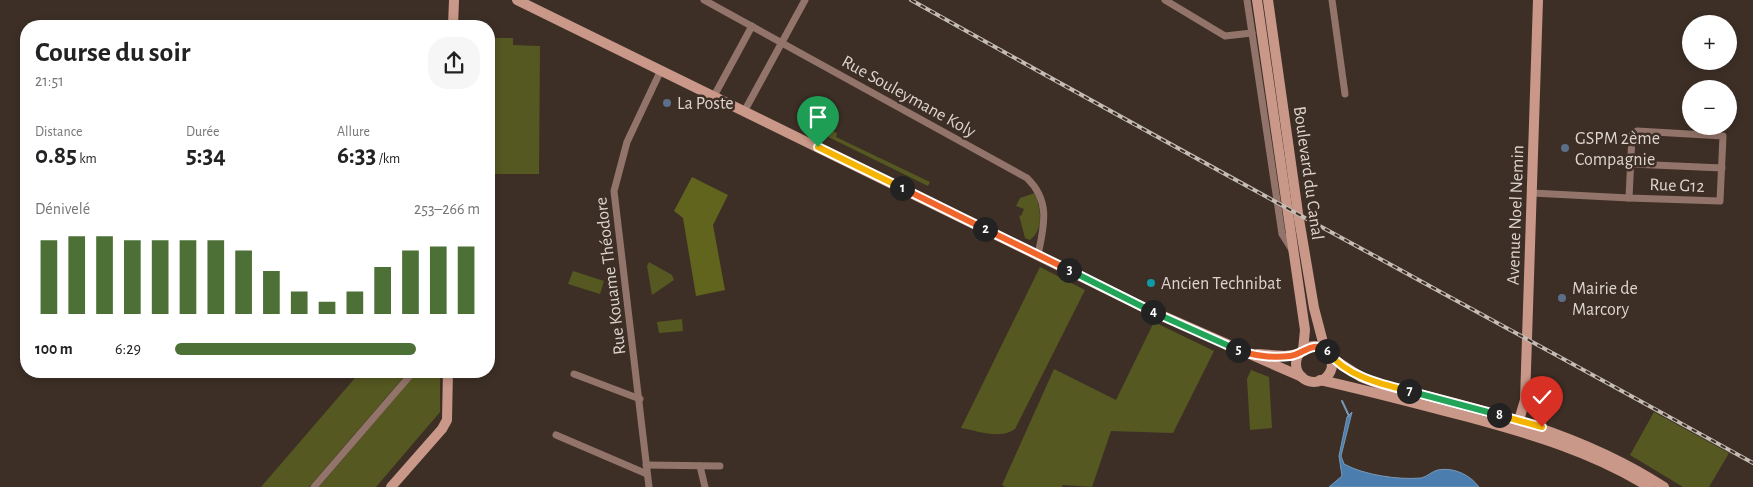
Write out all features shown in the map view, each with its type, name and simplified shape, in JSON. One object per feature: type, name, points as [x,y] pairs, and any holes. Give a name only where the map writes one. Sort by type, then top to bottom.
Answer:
[{"type":"main road","points":[[453,20],[454,0]]},
{"type":"main road","points":[[518,0],[1143,307],[1311,381],[1320,380],[1516,430],[1584,454],[1648,487]]},
{"type":"main road","name":"Boulevard du Canal","points":[[1257,0],[1305,330],[1301,352]]},
{"type":"main road","name":"Boulevard du Canal","points":[[1268,0],[1304,251],[1314,308],[1328,353]]},
{"type":"main road","name":"Avenue Noel Nemin","points":[[1516,430],[1525,400],[1538,0]]},
{"type":"main road","points":[[1249,354],[1285,356],[1314,346],[1328,353],[1361,376],[1382,385],[1519,420],[1622,461],[1664,487]]},
{"type":"main road","points":[[1301,352],[1297,368],[1302,377]]},
{"type":"main road","points":[[1320,380],[1329,373],[1331,368],[1328,353]]},
{"type":"main road","points":[[391,487],[447,420],[448,378]]},
{"type":"street","name":"Rue Souleymane Koly","points":[[704,0],[1027,178],[1037,189],[1045,208],[1038,255]]},
{"type":"street","points":[[745,110],[806,0]]},
{"type":"street","points":[[1165,0],[1225,36],[1252,34]]},
{"type":"street","name":"Boulevard du Canal","points":[[1247,0],[1282,234],[1293,252]]},
{"type":"street","points":[[1332,0],[1345,94]]},
{"type":"street","points":[[714,96],[752,26]]},
{"type":"street","name":"Rue Kouame Théodore","points":[[648,487],[640,398],[614,191],[628,142],[661,70]]},
{"type":"street","name":"Rue G12","points":[[1532,193],[1629,198],[1719,202],[1721,199],[1724,138],[1721,134],[1636,131],[1632,135],[1629,198]]},
{"type":"street","name":"Rue G12","points":[[1631,164],[1722,168]]},
{"type":"street","points":[[574,374],[640,398]]},
{"type":"street","points":[[314,487],[408,378]]},
{"type":"street","points":[[556,436],[647,474]]},
{"type":"street","points":[[646,465],[720,466]]},
{"type":"street","points":[[700,466],[705,487]]},
{"type":"green space","points":[[495,38],[513,38],[513,45],[540,46],[539,174],[495,174]]},
{"type":"green space","points":[[817,124],[837,133],[836,137],[930,182],[928,186],[814,130]]},
{"type":"green space","points":[[1035,193],[1040,218],[1038,230],[1030,240],[1025,238],[1019,215],[1021,216],[1024,209],[1016,206],[1020,198]]},
{"type":"green space","points":[[649,262],[672,275],[674,280],[652,295],[647,266]]},
{"type":"green space","points":[[1040,267],[1085,290],[1015,429],[1002,434],[996,434],[961,428]]},
{"type":"green space","points":[[573,271],[604,281],[600,294],[568,284]]},
{"type":"green space","points":[[682,319],[683,331],[659,333],[657,322]]},
{"type":"green space","points":[[1154,322],[1214,351],[1173,433],[1111,431],[1092,487],[1063,485],[1062,487],[1006,487],[1002,485],[1054,369],[1116,400]]},
{"type":"green space","points":[[1251,370],[1269,377],[1272,428],[1250,430],[1247,379]]},
{"type":"green space","points":[[355,378],[403,378],[309,487],[261,487]]},
{"type":"green space","points":[[412,378],[440,378],[440,412],[376,487],[319,487]]},
{"type":"green space","points":[[1654,412],[1729,453],[1709,487],[1683,487],[1630,455]]},
{"type":"shaded area","points":[[692,177],[728,195],[713,225],[725,290],[696,296],[683,218],[674,211]]},
{"type":"water","points":[[1352,412],[1341,456],[1344,464],[1371,474],[1402,478],[1421,478],[1444,469],[1456,471],[1471,479],[1479,487],[1329,487],[1342,476],[1339,456],[1347,417]]},
{"type":"waterway","points":[[1342,401],[1349,416]]},
{"type":"railway","points":[[911,0],[1226,175],[1753,463]]},
{"type":"place","name":"La Poste","points":[[667,103]]},
{"type":"place","name":"GSPM 2ème Compagnie","points":[[1565,148]]},
{"type":"place","name":"Ancien Technibat","points":[[1151,283]]},
{"type":"place","name":"Mairie de Marcory","points":[[1562,298]]},
{"type":"route","points":[[818,147],[1143,307],[1249,354],[1285,356],[1299,354],[1308,347],[1320,347],[1330,357],[1348,369],[1382,385],[1450,401],[1542,427]]}]
